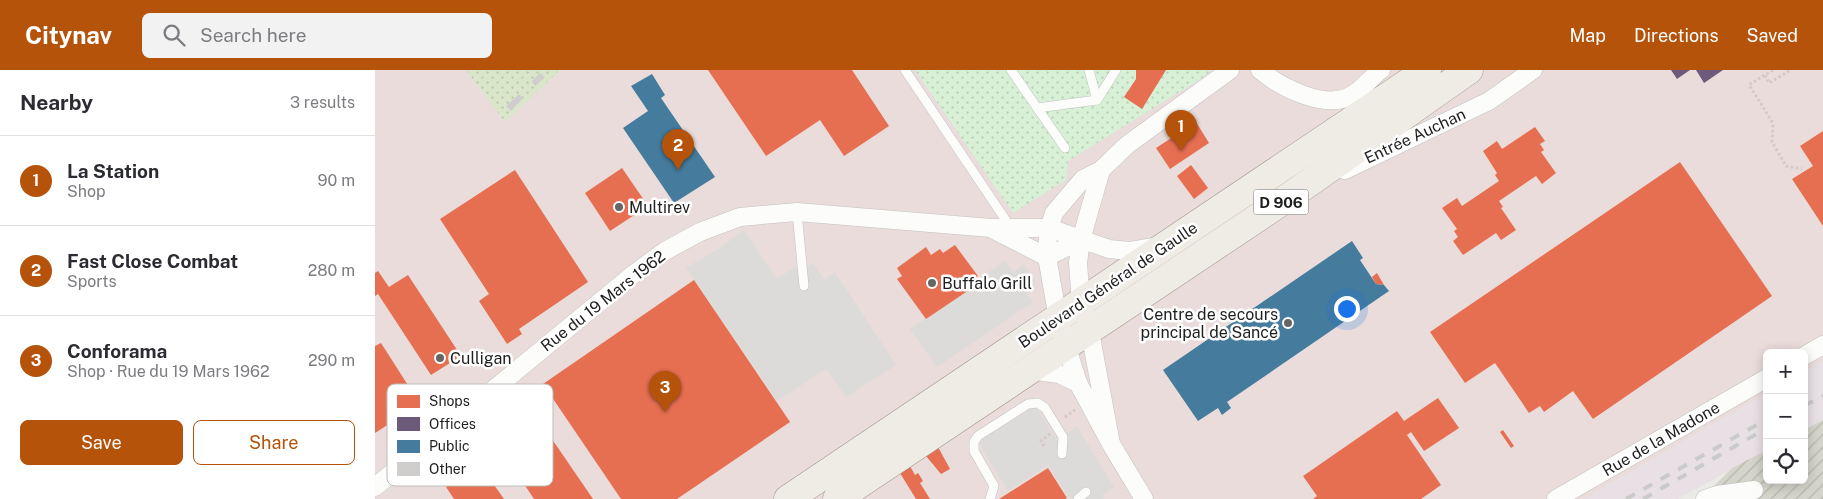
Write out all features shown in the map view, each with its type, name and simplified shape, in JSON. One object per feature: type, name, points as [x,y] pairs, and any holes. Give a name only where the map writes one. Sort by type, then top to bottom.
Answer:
[{"type":"main road","name":"Boulevard Général de Gaulle","points":[[789,499],[1427,70]]},
{"type":"main road","name":"Boulevard Général de Gaulle","points":[[837,499],[1029,370],[1067,347],[1293,194],[1469,70]]},
{"type":"street","points":[[1144,499],[1078,383],[1058,319],[1047,257],[1049,228],[1054,213],[1083,179],[1101,170],[1127,145],[1230,70]]},
{"type":"street","points":[[1260,70],[1277,84],[1310,97],[1329,100],[1351,96],[1381,70]]},
{"type":"street","name":"Entrée Auchan","points":[[1293,194],[1489,101],[1533,70]]},
{"type":"street","points":[[1101,170],[1081,240],[1078,263],[1081,304],[1089,332],[1111,444]]},
{"type":"street","name":"Rue du 19 Mars 1962","points":[[500,384],[635,272],[665,251],[700,232],[740,217],[797,212],[991,228],[1049,228],[1109,249],[1129,251],[1172,243]]},
{"type":"street","name":"Rue du 19 Mars 1962","points":[[991,228],[1047,257]]},
{"type":"street","points":[[1047,257],[1081,240]]},
{"type":"street","points":[[1808,354],[1823,345]]},
{"type":"street","points":[[1029,370],[1059,374],[1078,383]]},
{"type":"street","name":"Rue de la Madone","points":[[1556,499],[1763,380]]},
{"type":"street","name":"Rue du 19 Mars 1962","points":[[375,487],[387,477]]},
{"type":"street","points":[[1705,499],[1717,495],[1754,490]]},
{"type":"lane","points":[[905,70],[1011,228]]},
{"type":"lane","points":[[1011,70],[1065,148]]},
{"type":"lane","points":[[1089,70],[1097,100]]},
{"type":"lane","points":[[1097,100],[1116,70]]},
{"type":"lane","points":[[1037,108],[1097,100]]},
{"type":"lane","points":[[797,212],[804,286]]},
{"type":"lane","points":[[990,499],[995,486],[974,451],[973,442],[978,436],[1029,404],[1038,403],[1045,408],[1063,436],[1062,454]]},
{"type":"lane","points":[[1078,499],[1086,492]]},
{"type":"path","points":[[1773,70],[1749,84],[1773,123],[1772,142],[1786,166],[1802,169]]},
{"type":"path","points":[[1765,75],[1769,82],[1791,70]]},
{"type":"path","points":[[1057,421],[1076,411],[1071,403]]},
{"type":"shaded area","points":[[375,70],[466,70],[505,121],[560,70],[1823,70],[1823,361],[1808,370],[1808,349],[1763,349],[1763,395],[1584,499],[375,499]]},
{"type":"shaded area","points":[[744,230],[777,279],[793,268],[814,264],[824,280],[835,272],[896,365],[846,397],[826,369],[777,401],[686,268],[720,248]]},
{"type":"shaded area","points":[[1005,261],[1013,272],[1024,264],[1037,284],[1026,292],[1033,302],[937,367],[910,329],[968,290],[967,287]]},
{"type":"shaded area","points":[[1823,361],[1823,420],[1808,428],[1808,394],[1808,370]]},
{"type":"shaded area","points":[[1763,395],[1763,452],[1678,499],[1584,499]]},
{"type":"shaded area","points":[[1034,404],[1057,440],[1077,427],[1114,487],[1102,495],[1104,499],[1070,499],[1048,465],[1008,491],[983,451],[980,442],[986,435]]},
{"type":"shaded area","points":[[1823,420],[1823,499],[1701,499],[1732,468],[1763,452],[1763,484],[1808,484],[1808,428]]},
{"type":"green space","points":[[466,70],[560,70],[505,122]]},
{"type":"green space","points":[[915,70],[1211,70],[1207,75],[1068,161],[1066,180],[1013,213]]},
{"type":"building: Shops","points":[[708,70],[852,70],[889,126],[844,156],[820,120],[766,156]]},
{"type":"building: Shops","points":[[1136,70],[1166,70],[1142,109],[1124,97],[1136,79]]},
{"type":"building: Shops","points":[[1196,122],[1209,143],[1170,169],[1156,148]]},
{"type":"building: Shops","points":[[1535,127],[1545,141],[1540,144],[1544,150],[1541,152],[1556,173],[1542,184],[1536,176],[1499,201],[1503,207],[1501,208],[1516,230],[1501,240],[1496,233],[1463,255],[1453,241],[1458,237],[1454,231],[1457,229],[1442,208],[1457,198],[1462,206],[1499,181],[1495,175],[1497,173],[1483,151],[1497,141],[1502,149]]},
{"type":"building: Shops","points":[[1823,131],[1823,226],[1792,179],[1813,166],[1800,146]]},
{"type":"building: Shops","points":[[1680,162],[1772,296],[1593,419],[1573,391],[1544,412],[1540,406],[1529,413],[1495,363],[1465,383],[1430,332]]},
{"type":"building: Shops","points":[[1191,165],[1208,188],[1194,199],[1177,176]]},
{"type":"building: Shops","points":[[622,168],[648,206],[610,231],[585,193]]},
{"type":"building: Shops","points":[[515,170],[588,282],[519,329],[522,334],[507,344],[479,301],[489,294],[440,219]]},
{"type":"building: Shops","name":"Buffalo Grill","points":[[955,245],[978,276],[967,287],[969,290],[926,319],[897,279],[902,276],[897,268],[926,247],[931,255],[940,249],[943,253]]},
{"type":"building: Shops","points":[[378,271],[389,287],[408,275],[461,356],[431,375],[378,294],[375,296],[375,273]]},
{"type":"building: Shops","points":[[1377,273],[1384,285],[1376,284],[1372,277]]},
{"type":"building: Shops","points":[[694,280],[790,422],[677,499],[621,499],[553,399],[553,384],[543,384]]},
{"type":"building: Shops","points":[[381,343],[407,384],[387,384],[387,425],[375,433],[375,346]]},
{"type":"building: Shops","points":[[1438,398],[1459,428],[1424,451],[1411,432],[1407,435],[1441,485],[1421,499],[1313,499],[1317,496],[1303,476],[1397,411],[1404,421]]},
{"type":"building: Shops","points":[[1503,430],[1514,446],[1511,448],[1500,432]]},
{"type":"building: Shops","points":[[553,441],[593,499],[534,499],[525,486],[553,486]]},
{"type":"building: Shops","points":[[938,447],[950,469],[941,474],[926,456]]},
{"type":"building: Shops","points":[[910,466],[915,475],[918,473],[923,481],[920,483],[930,499],[916,499],[900,473]]},
{"type":"building: Shops","points":[[1048,468],[1067,498],[999,499]]},
{"type":"building: Shops","points":[[495,486],[504,499],[454,499],[446,487]]},
{"type":"building: Offices","points":[[1671,70],[1690,70],[1677,79]]},
{"type":"building: Offices","points":[[1696,70],[1723,70],[1704,83]]},
{"type":"building: Public","points":[[652,74],[665,95],[661,98],[715,177],[674,203],[623,128],[648,111],[631,86]]},
{"type":"building: Public","name":"Centre de secours principal de Sancé","points":[[1352,241],[1363,258],[1360,260],[1376,284],[1384,285],[1389,291],[1227,402],[1231,408],[1222,415],[1218,408],[1198,421],[1163,370]]},
{"type":"building: Other","points":[[540,73],[545,77],[535,86],[532,81]]},
{"type":"building: Other","points":[[519,94],[523,98],[511,111],[506,106]]},
{"type":"railway","points":[[1808,404],[1823,396]]},
{"type":"railway","points":[[1626,499],[1763,421]]},
{"type":"railway","points":[[1643,499],[1763,430]]},
{"type":"place","name":"La Station","points":[[1181,151]]},
{"type":"place","name":"Fast Close Combat","points":[[678,170]]},
{"type":"place","name":"Multirev","points":[[619,207]]},
{"type":"place","name":"Buffalo Grill","points":[[932,283]]},
{"type":"place","name":"Centre de secours principal de Sancé","points":[[1288,323]]},
{"type":"place","name":"Culligan","points":[[440,358]]},
{"type":"place","name":"Conforama","points":[[665,412]]}]
